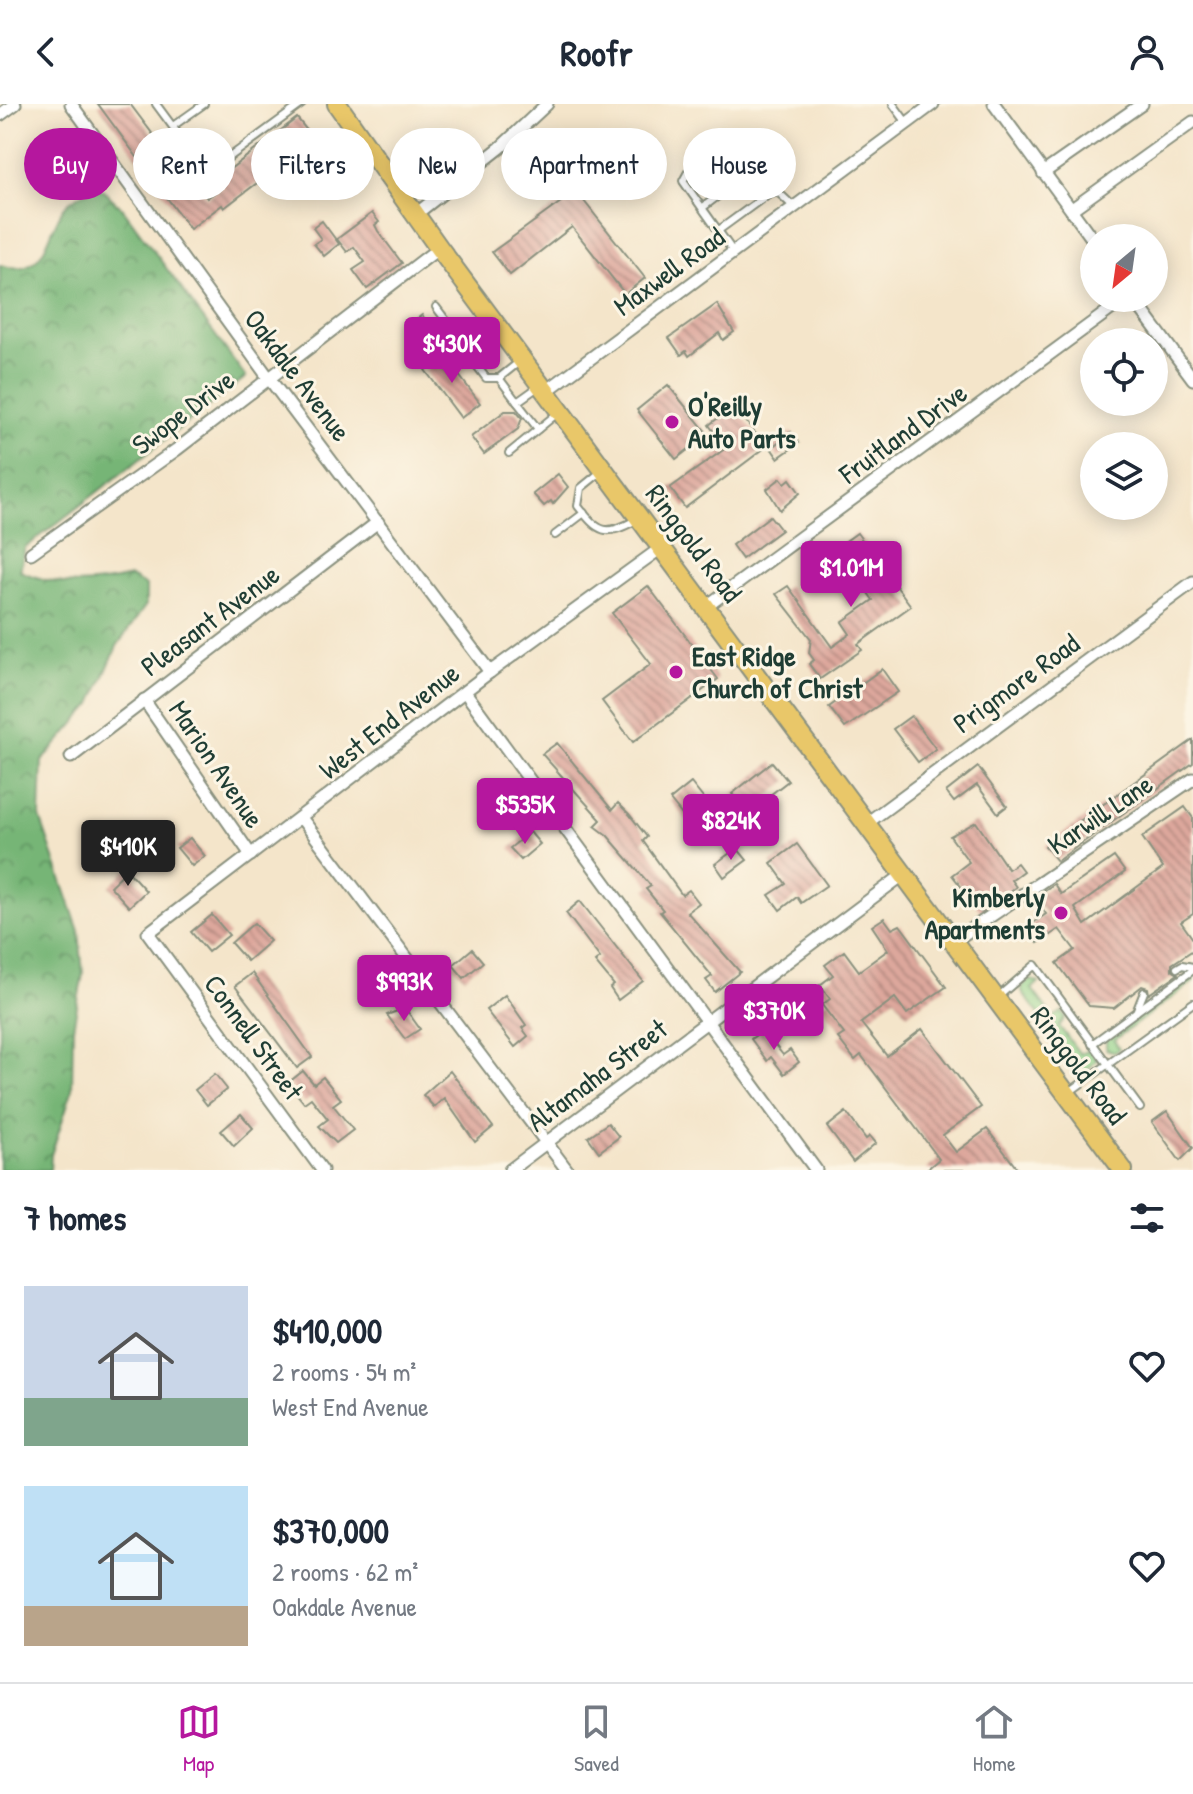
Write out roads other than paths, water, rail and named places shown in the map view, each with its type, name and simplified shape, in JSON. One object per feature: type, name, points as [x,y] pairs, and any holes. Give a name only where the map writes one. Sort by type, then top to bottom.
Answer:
[{"type":"main road","name":"Ringgold Road","points":[[337,104],[439,248],[524,358],[1065,1096],[1123,1170]]},
{"type":"street","points":[[0,115],[15,104]]},
{"type":"street","name":"Oakdale Avenue","points":[[71,104],[268,377],[490,672]]},
{"type":"street","points":[[416,214],[500,148],[547,104]]},
{"type":"street","name":"Maxwell Road","points":[[545,387],[734,253],[933,104]]},
{"type":"street","points":[[994,104],[1082,224]]},
{"type":"street","points":[[1043,173],[1142,104]]},
{"type":"street","points":[[1072,209],[1193,122]]},
{"type":"street","name":"Swope Drive","points":[[31,553],[176,450],[439,248]]},
{"type":"street","name":"Fruitland Drive","points":[[707,606],[1107,312]]},
{"type":"street","points":[[1143,312],[1193,379]]},
{"type":"street","name":"Pleasant Avenue","points":[[71,757],[378,522]]},
{"type":"street","name":"West End Avenue","points":[[148,933],[302,819],[490,672],[661,548]]},
{"type":"street","name":"Prigmore Road","points":[[867,823],[1193,582]]},
{"type":"street","points":[[465,692],[816,1170]]},
{"type":"street","name":"Marion Avenue","points":[[144,700],[251,855]]},
{"type":"street","name":"Karwill Lane","points":[[954,941],[1193,779]]},
{"type":"street","name":"Marion Avenue","points":[[302,819],[567,1170]]},
{"type":"street","name":"Altamaha Street","points":[[510,1170],[904,874]]},
{"type":"street","name":"Connell Street","points":[[148,933],[322,1170]]},
{"type":"lane","points":[[156,104],[198,161],[220,164],[302,104]]},
{"type":"lane","points":[[173,126],[204,104]]},
{"type":"lane","points":[[288,104],[293,111]]},
{"type":"lane","points":[[893,104],[907,123]]},
{"type":"lane","points":[[702,208],[764,161],[744,133],[688,172],[683,181],[702,208],[719,230],[734,253]]},
{"type":"lane","points":[[719,230],[771,192],[779,193],[794,207]]},
{"type":"lane","points":[[436,307],[454,331],[467,334]]},
{"type":"lane","points":[[492,318],[467,334],[462,346],[486,378],[499,378],[524,358]]},
{"type":"lane","points":[[426,353],[454,331]]},
{"type":"lane","points":[[499,378],[538,429]]},
{"type":"lane","points":[[517,402],[545,387]]},
{"type":"lane","points":[[509,453],[562,410]]},
{"type":"lane","points":[[604,469],[581,488],[578,506],[593,526],[614,532],[639,518]]},
{"type":"lane","points":[[555,535],[584,513]]},
{"type":"lane","points":[[995,999],[1035,965],[1140,1108]]},
{"type":"lane","points":[[1177,968],[1182,965],[1193,968]]},
{"type":"lane","points":[[1092,1044],[1193,968]]},
{"type":"lane","points":[[1136,1012],[1144,992]]},
{"type":"lane","points":[[1065,1096],[1193,1003]]},
{"type":"place","name":"O'Reilly Auto Parts","points":[[672,422]]},
{"type":"place","name":"East Ridge Church of Christ","points":[[676,672]]},
{"type":"place","name":"Kimberly Apartments","points":[[1061,913]]}]
